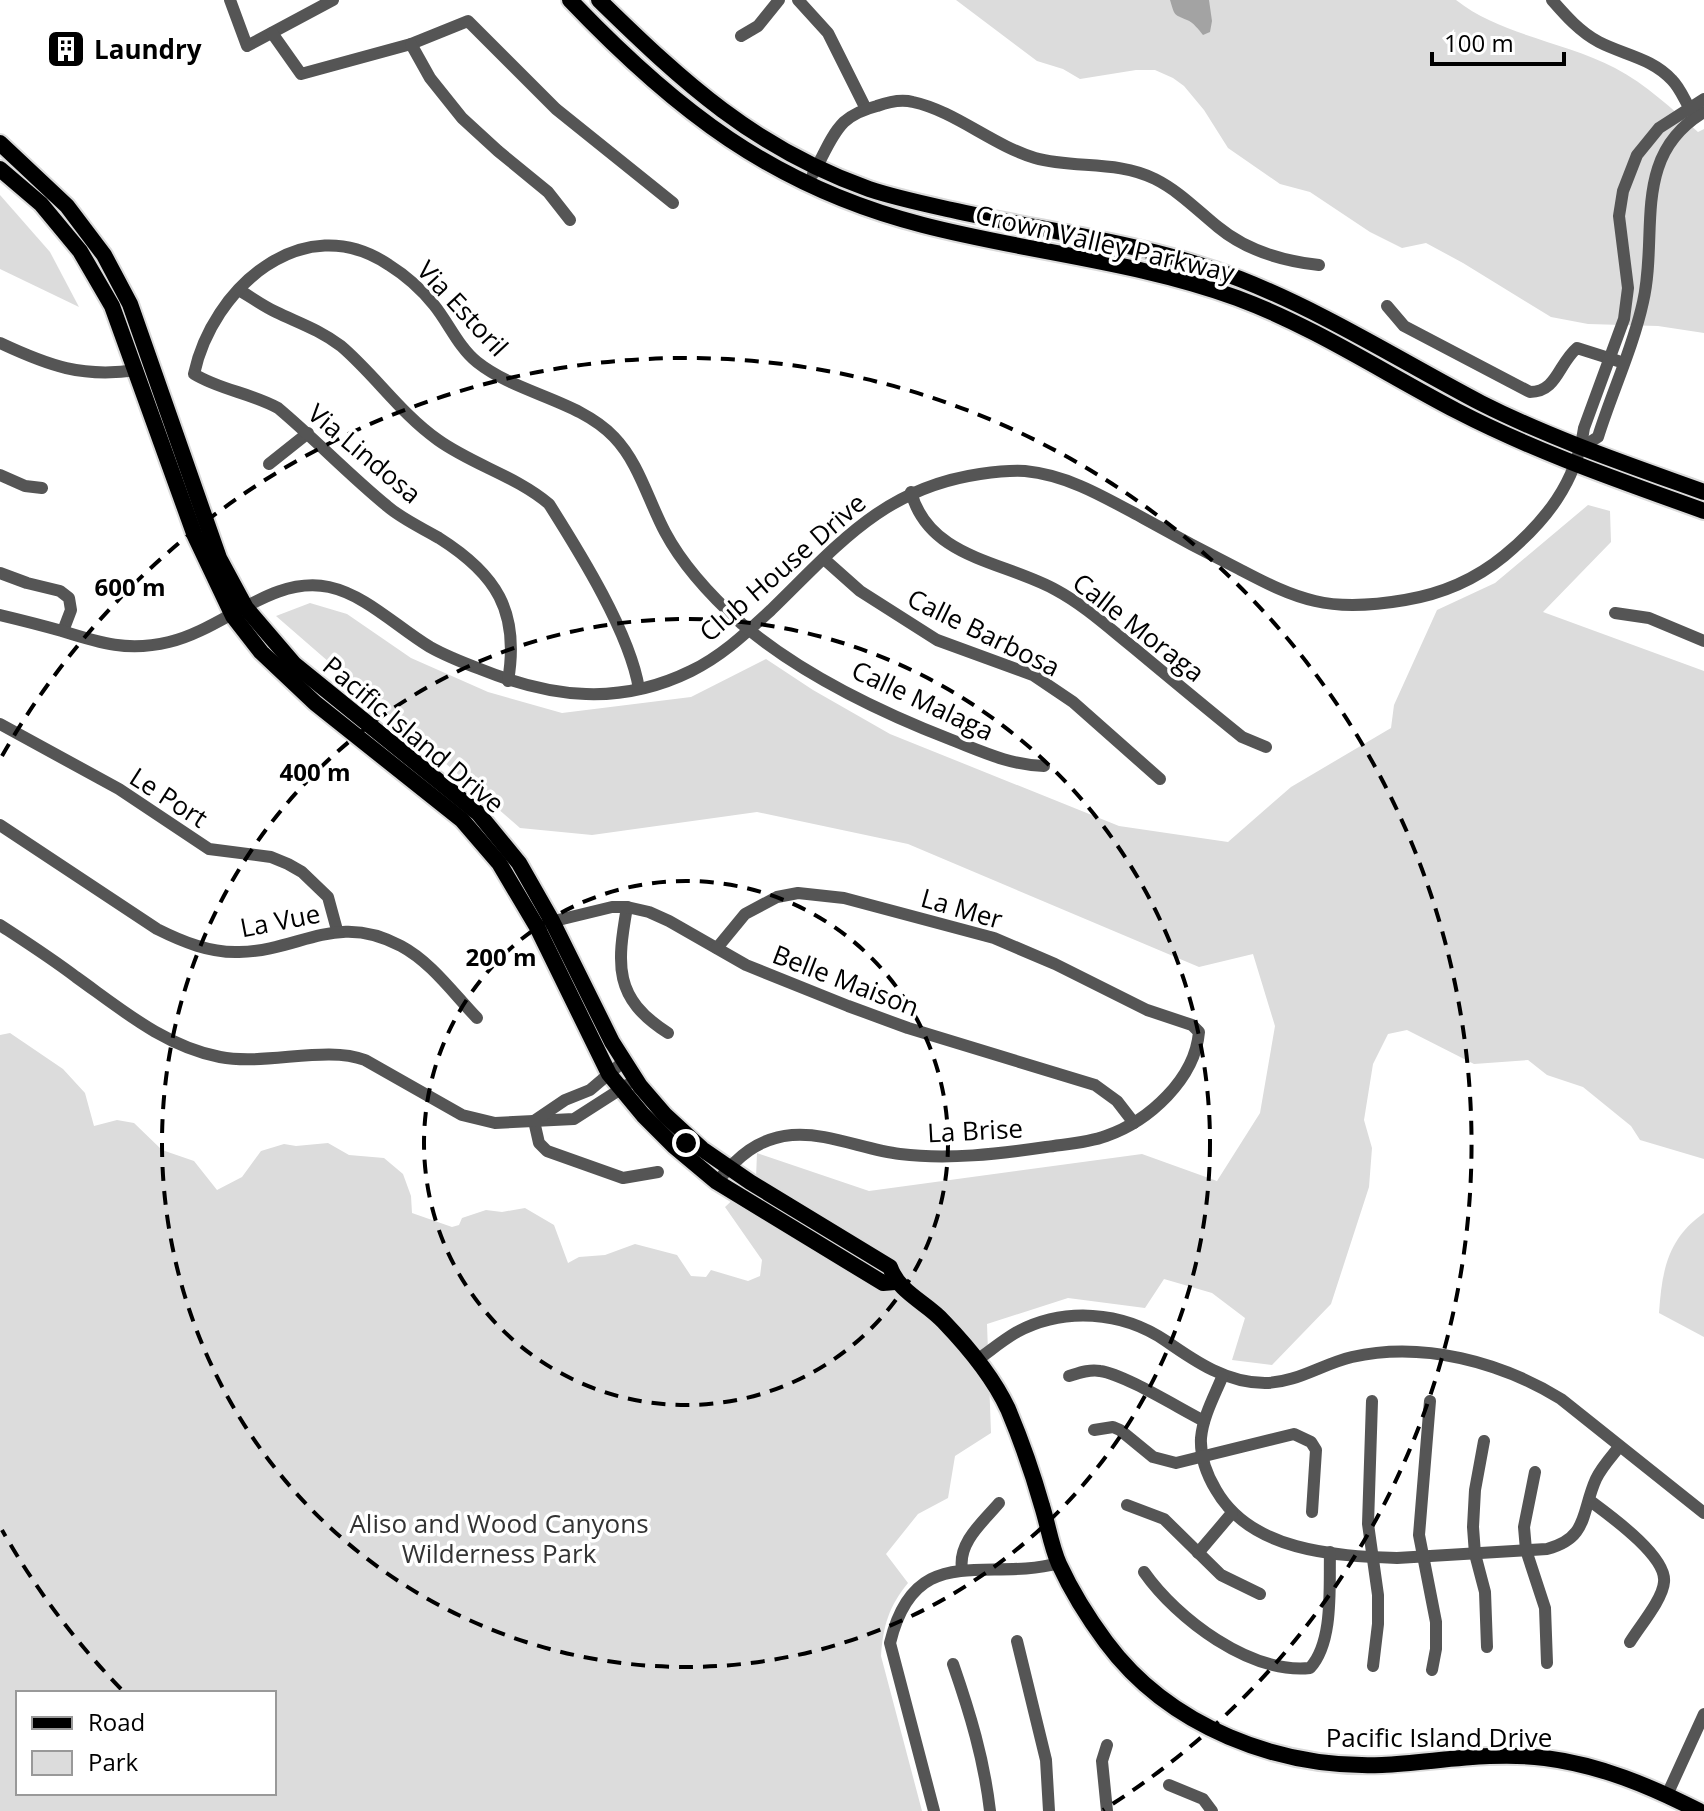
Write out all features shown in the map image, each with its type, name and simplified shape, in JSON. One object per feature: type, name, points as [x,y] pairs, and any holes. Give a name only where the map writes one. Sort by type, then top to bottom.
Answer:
[{"type":"main road","name":"Crown Valley Parkway","points":[[570,0],[657,86],[706,125],[773,167],[807,184],[853,203],[923,225],[1166,276],[1238,298],[1308,330],[1480,422],[1576,464],[1704,511]]},
{"type":"main road","name":"Crown Valley Parkway","points":[[599,0],[718,109],[749,131],[817,167],[868,189],[923,204],[1140,248],[1213,269],[1264,288],[1319,315],[1481,403],[1582,447],[1704,492]]},
{"type":"main road","name":"Pacific Island Drive","points":[[0,143],[67,206],[104,255],[130,304],[240,612]]},
{"type":"main road","name":"Pacific Island Drive","points":[[0,169],[41,204],[80,251],[112,306],[195,536],[240,612],[294,664],[478,813],[519,863],[609,1074],[629,1084],[702,1149],[728,1167],[890,1267],[895,1282],[944,1321],[977,1360],[993,1382],[1016,1430],[1059,1563],[1106,1642],[1123,1662],[1167,1700],[1245,1745],[1277,1755],[1354,1766],[1497,1756],[1543,1758],[1614,1773],[1699,1811]]},
{"type":"main road","points":[[142,340],[137,370],[144,372],[160,387]]},
{"type":"main road","name":"Pacific Island Drive","points":[[544,924],[623,1062],[629,1084],[674,1146],[717,1182],[883,1283],[895,1282]]},
{"type":"street","points":[[230,0],[247,46],[333,0]]},
{"type":"street","points":[[741,36],[758,26],[779,0]]},
{"type":"street","points":[[798,0],[828,33],[866,109]]},
{"type":"street","points":[[1552,0],[1570,21],[1591,37],[1659,68],[1673,80],[1696,112]]},
{"type":"street","points":[[272,33],[301,74],[411,44],[468,21],[556,109],[673,203]]},
{"type":"street","points":[[411,44],[430,78],[462,118],[548,192],[570,220]]},
{"type":"street","name":"Club House Drive","points":[[0,615],[97,643],[134,647],[169,642],[194,634],[287,588],[323,586],[352,595],[433,649],[508,681],[560,693],[619,694],[693,670],[730,647],[870,516],[911,492],[958,478],[1025,471],[1094,492],[1275,588],[1315,601],[1349,605],[1384,604],[1445,589],[1486,570],[1551,510],[1569,483],[1582,447],[1584,428],[1644,302],[1649,266],[1649,218],[1658,165],[1666,146],[1704,99]]},
{"type":"street","points":[[807,184],[842,124],[866,109],[892,101],[910,101],[1035,158],[1135,171],[1170,188],[1243,244],[1264,254],[1319,265]]},
{"type":"street","name":"Club House Drive","points":[[1618,361],[1628,288],[1619,216],[1623,191],[1637,155],[1659,128],[1696,112]]},
{"type":"street","name":"Via Estoril","points":[[194,374],[198,354],[221,308],[263,268],[293,250],[341,244],[386,263],[433,304],[473,360],[499,378],[591,419],[613,435],[629,455],[666,533],[691,572],[750,629]]},
{"type":"street","points":[[239,290],[274,311],[316,328],[342,347],[430,434],[459,454],[533,491],[549,504],[621,632],[639,689]]},
{"type":"street","points":[[1387,306],[1404,326],[1530,392],[1541,392],[1550,386],[1565,357],[1577,348],[1618,361]]},
{"type":"street","points":[[0,343],[41,362],[72,371],[113,374],[137,370]]},
{"type":"street","name":"Via Lindosa","points":[[194,374],[210,384],[263,399],[278,408],[390,509],[440,539],[484,572],[502,603],[508,624],[512,659],[508,681]]},
{"type":"street","points":[[269,464],[308,433]]},
{"type":"street","points":[[0,475],[25,486],[42,488]]},
{"type":"street","name":"Calle Moraga","points":[[911,492],[918,513],[940,539],[959,551],[1057,590],[1105,625],[1242,737],[1266,747]]},
{"type":"street","name":"Calle Barbosa","points":[[824,559],[860,591],[937,640],[1033,675],[1073,702],[1160,779]]},
{"type":"street","points":[[0,573],[60,591],[69,598],[71,610],[63,631]]},
{"type":"street","points":[[1615,613],[1649,618],[1704,641]]},
{"type":"street","name":"Calle Malaga","points":[[750,629],[777,652],[893,717],[1006,762],[1044,766]]},
{"type":"street","name":"Le Port","points":[[0,724],[119,789],[209,849],[271,857],[302,872],[328,897],[337,930]]},
{"type":"street","name":"La Vue","points":[[0,825],[157,929],[195,946],[241,952],[337,930],[361,931],[387,939],[416,955],[477,1018]]},
{"type":"street","name":"La Mer","points":[[717,948],[745,914],[777,897],[798,893],[844,898],[994,938],[1055,964],[1147,1010],[1192,1025],[1199,1032]]},
{"type":"street","points":[[627,907],[622,940],[623,984],[633,1005],[649,1021],[668,1033]]},
{"type":"street","name":"Belle Maison","points":[[544,924],[598,909],[627,907],[669,921],[765,973],[908,1028],[1095,1085],[1117,1101],[1134,1123]]},
{"type":"street","points":[[0,925],[44,953],[140,1024],[166,1038],[220,1057],[246,1059],[350,1054],[462,1115],[495,1123],[574,1119],[629,1084]]},
{"type":"street","name":"La Brise","points":[[717,1182],[749,1148],[793,1135],[819,1137],[903,1155],[960,1156],[1077,1143],[1105,1136],[1134,1123],[1154,1108],[1174,1086],[1189,1064],[1199,1032]]},
{"type":"street","points":[[534,1121],[565,1100],[590,1090],[623,1062]]},
{"type":"street","points":[[534,1121],[539,1143],[547,1151],[623,1178],[658,1172]]},
{"type":"street","points":[[977,1360],[1015,1333],[1036,1324],[1060,1316],[1084,1315],[1117,1319],[1149,1331],[1223,1375],[1267,1383],[1290,1380],[1327,1365],[1362,1356],[1444,1354],[1510,1372],[1561,1399],[1704,1513]]},
{"type":"street","points":[[1069,1376],[1088,1370],[1120,1377],[1204,1421]]},
{"type":"street","points":[[1223,1375],[1204,1421],[1202,1456],[1211,1481],[1232,1513],[1261,1534],[1300,1547],[1373,1557],[1475,1554],[1562,1545],[1582,1525],[1597,1478],[1619,1447]]},
{"type":"street","points":[[1372,1401],[1368,1524],[1378,1624],[1373,1666]]},
{"type":"street","points":[[1430,1401],[1420,1503],[1421,1556],[1436,1622],[1432,1670]]},
{"type":"street","points":[[1094,1430],[1113,1427],[1162,1461],[1176,1463],[1294,1434],[1304,1436],[1316,1450],[1312,1512]]},
{"type":"street","points":[[1484,1441],[1473,1508],[1475,1554],[1485,1592],[1487,1647]]},
{"type":"street","points":[[1535,1472],[1524,1527],[1526,1550],[1545,1608],[1547,1663]]},
{"type":"street","points":[[1589,1500],[1635,1539],[1662,1568],[1665,1581],[1661,1594],[1630,1642]]},
{"type":"street","points":[[962,1569],[960,1558],[966,1542],[999,1503]]},
{"type":"street","points":[[1127,1505],[1164,1519],[1221,1575],[1260,1594]]},
{"type":"street","points":[[1198,1553],[1232,1513]]},
{"type":"street","points":[[1144,1572],[1171,1604],[1242,1653],[1279,1666],[1310,1668],[1321,1656],[1325,1638],[1330,1552]]},
{"type":"street","points":[[934,1811],[890,1643],[903,1606],[916,1589],[932,1577],[962,1569],[1040,1568],[1059,1563]]},
{"type":"street","points":[[1017,1641],[1046,1760],[1049,1811]]},
{"type":"street","points":[[953,1664],[975,1727],[986,1774],[990,1811]]},
{"type":"street","points":[[1667,1795],[1704,1714]]},
{"type":"street","points":[[1107,1745],[1102,1761],[1107,1811]]},
{"type":"street","points":[[1169,1785],[1203,1799],[1212,1811]]},
{"type":"green space","points":[[956,0],[1456,0],[1493,22],[1595,59],[1637,82],[1698,132],[1704,129],[1704,333],[1658,326],[1588,324],[1551,317],[1426,243],[1402,248],[1370,232],[1310,192],[1280,184],[1228,148],[1204,110],[1173,78],[1155,70],[1136,70],[1080,79],[1063,69],[1037,61]]},
{"type":"green space","points":[[0,195],[50,252],[79,307],[0,269]]},
{"type":"green space","name":"Aliso and Wood Canyons Wilderness Park","points":[[1588,505],[1610,511],[1611,542],[1543,612],[1704,671],[1704,1159],[1640,1140],[1631,1126],[1583,1087],[1547,1075],[1528,1060],[1474,1064],[1407,1030],[1388,1034],[1373,1064],[1364,1120],[1372,1148],[1369,1187],[1331,1304],[1272,1365],[1232,1360],[1245,1318],[1212,1293],[1164,1279],[1145,1308],[1068,1298],[987,1324],[991,1433],[955,1456],[948,1498],[918,1514],[886,1554],[908,1583],[888,1617],[881,1656],[922,1811],[0,1811],[0,1035],[10,1033],[63,1069],[85,1093],[94,1126],[117,1120],[134,1123],[162,1150],[194,1161],[217,1190],[242,1177],[261,1151],[284,1144],[328,1143],[349,1155],[384,1158],[403,1174],[411,1196],[412,1213],[452,1227],[459,1225],[462,1218],[486,1210],[502,1212],[525,1208],[554,1225],[568,1263],[579,1257],[605,1255],[635,1244],[677,1255],[691,1276],[706,1277],[711,1270],[748,1281],[760,1276],[762,1260],[725,1207],[756,1178],[757,1153],[869,1191],[1142,1154],[1217,1181],[1260,1113],[1275,1026],[1253,954],[1199,967],[908,844],[757,812],[592,835],[520,828],[276,616],[310,603],[347,614],[411,658],[488,692],[562,713],[691,697],[766,659],[890,734],[1119,826],[1228,842],[1291,787],[1391,728],[1394,705],[1437,610],[1495,583]]},
{"type":"green space","points":[[1704,1213],[1704,1337],[1659,1313],[1662,1283],[1674,1245]]},
{"type":"shaded area","points":[[1170,0],[1209,0],[1210,32],[1203,35],[1191,22],[1177,15]]},
{"type":"place","name":"Laundry","points":[[66,49]]}]
